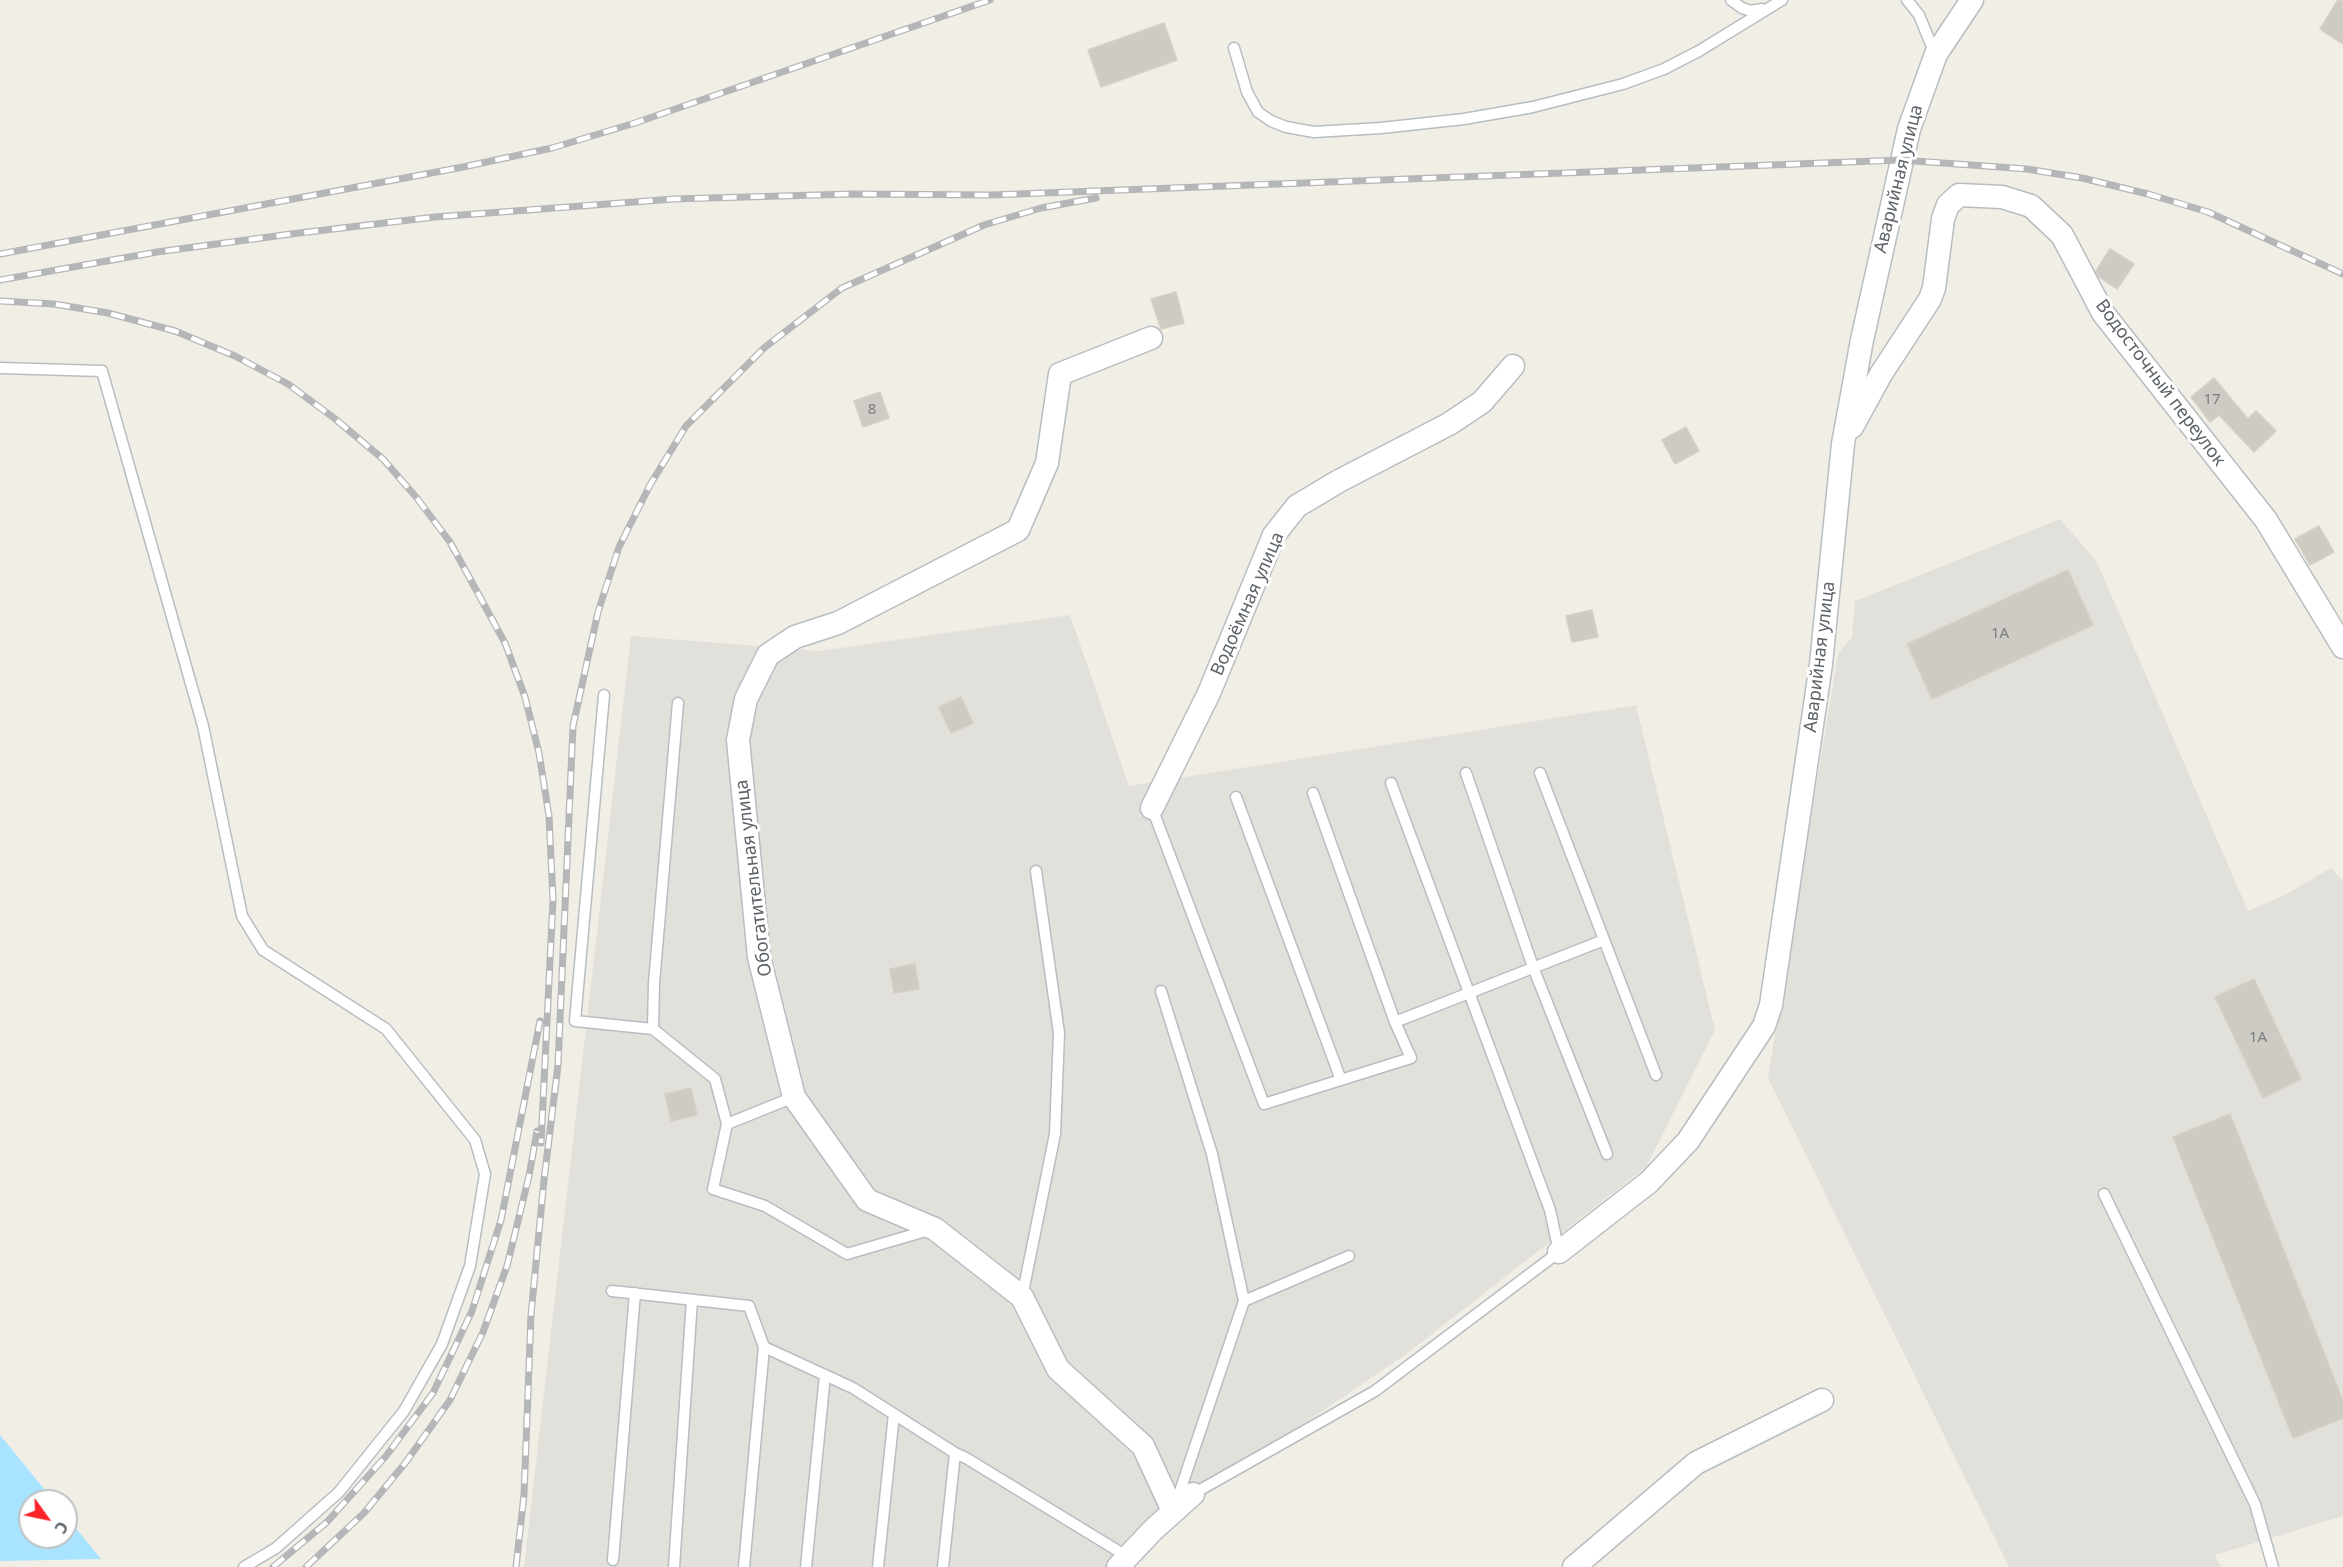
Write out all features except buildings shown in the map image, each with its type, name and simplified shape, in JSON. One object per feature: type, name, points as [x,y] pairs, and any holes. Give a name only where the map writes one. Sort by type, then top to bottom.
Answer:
[{"type":"street","name":"Аварийная улица","points":[[1559,1252],[1649,1182],[1688,1141],[1764,1026],[1771,1005],[1820,675],[1842,444],[1862,340],[1901,160],[1919,99],[1936,54],[1972,0]]},
{"type":"street","name":"Водосточный переулок","points":[[1842,444],[1881,374],[1930,299],[1934,288],[1943,219],[1948,205],[1959,195],[2002,197],[2031,207],[2062,235],[2103,313],[2266,520],[2343,647]]},
{"type":"street","name":"Обогатительная улица","points":[[1151,338],[1060,374],[1047,464],[1018,530],[838,623],[795,637],[768,655],[746,699],[738,740],[759,957],[794,1097],[867,1200],[935,1228],[1022,1297],[1058,1369],[1143,1446],[1173,1511]]},
{"type":"street","name":"Водоёмная улица","points":[[1152,808],[1209,693],[1274,535],[1297,506],[1339,480],[1449,424],[1482,402],[1513,366]]},
{"type":"street","points":[[1574,1567],[1696,1463],[1822,1400]]},
{"type":"street","points":[[1123,1562],[1193,1494]]},
{"type":"lane","points":[[1731,0],[1751,11],[1768,8]]},
{"type":"lane","points":[[1234,48],[1247,92],[1258,111],[1271,121],[1286,127],[1314,132],[1381,128],[1533,107],[1623,84],[1664,69],[1699,51],[1782,0]]},
{"type":"lane","points":[[1907,0],[1919,15],[1936,54]]},
{"type":"lane","points":[[0,368],[102,371],[203,726],[242,916],[263,950],[386,1029],[475,1140],[485,1174],[470,1266],[442,1344],[404,1411],[339,1492],[276,1548],[244,1567]]},
{"type":"lane","points":[[603,695],[575,1021],[653,1029],[715,1079],[727,1124],[713,1189],[765,1206],[847,1254],[935,1228]]},
{"type":"lane","points":[[653,1029],[654,983],[678,703]]},
{"type":"lane","points":[[1466,773],[1533,967],[1607,1154]]},
{"type":"lane","points":[[1540,773],[1656,1075]]},
{"type":"lane","points":[[1193,1494],[1375,1391],[1559,1252],[1550,1210],[1391,783]]},
{"type":"lane","points":[[1152,808],[1264,1104],[1411,1058],[1395,1022],[1312,793]]},
{"type":"lane","points":[[1236,797],[1341,1080]]},
{"type":"lane","points":[[1022,1297],[1055,1134],[1059,1034],[1036,871]]},
{"type":"lane","points":[[1395,1022],[1604,940]]},
{"type":"lane","points":[[1161,992],[1212,1154],[1244,1301],[1173,1511]]},
{"type":"lane","points":[[727,1124],[794,1097]]},
{"type":"lane","points":[[2104,1194],[2255,1504],[2272,1567]]},
{"type":"lane","points":[[1244,1301],[1349,1256]]},
{"type":"lane","points":[[612,1291],[749,1306],[764,1347],[744,1567]]},
{"type":"lane","points":[[613,1560],[635,1293]]},
{"type":"lane","points":[[674,1567],[692,1300]]},
{"type":"lane","points":[[764,1347],[853,1388],[955,1454],[966,1458],[1123,1562]]},
{"type":"lane","points":[[806,1567],[825,1375]]},
{"type":"lane","points":[[878,1567],[894,1414]]},
{"type":"lane","points":[[943,1567],[955,1454]]},
{"type":"shaded area","points":[[2060,519],[2097,562],[2248,911],[2283,896],[2331,868],[2343,881],[2343,1516],[2215,1555],[2221,1567],[2009,1567],[1768,1078],[1838,654],[1852,637],[1855,601]]},
{"type":"shaded area","points":[[1070,615],[1129,786],[1636,705],[1715,1030],[1646,1167],[1405,1355],[1131,1541],[1106,1567],[524,1567],[631,636],[820,651]]},
{"type":"water","points":[[0,1435],[44,1489],[18,1489],[18,1549],[78,1549],[78,1531],[101,1559],[0,1561]]},
{"type":"railway","points":[[0,254],[463,167],[552,148],[635,123],[990,0]]},
{"type":"railway","points":[[0,280],[157,252],[291,234],[435,217],[674,199],[853,194],[991,195],[1901,160],[2027,169],[2082,178],[2148,194],[2208,212],[2343,274]]},
{"type":"railway","points":[[516,1567],[524,1495],[531,1315],[558,1065],[573,726],[598,612],[619,547],[650,485],[686,426],[764,348],[842,288],[984,225],[1041,208],[1096,198]]},
{"type":"railway","points":[[0,301],[54,304],[108,313],[175,331],[235,356],[288,384],[334,418],[383,459],[416,497],[450,542],[505,643],[525,697],[539,753],[549,816],[553,900],[541,1143]]},
{"type":"railway","points":[[273,1567],[327,1522],[386,1456],[433,1393],[472,1311],[501,1220],[540,1021]]},
{"type":"railway","points":[[306,1567],[364,1513],[406,1462],[450,1400],[483,1332],[507,1266],[529,1176],[537,1131]]}]
